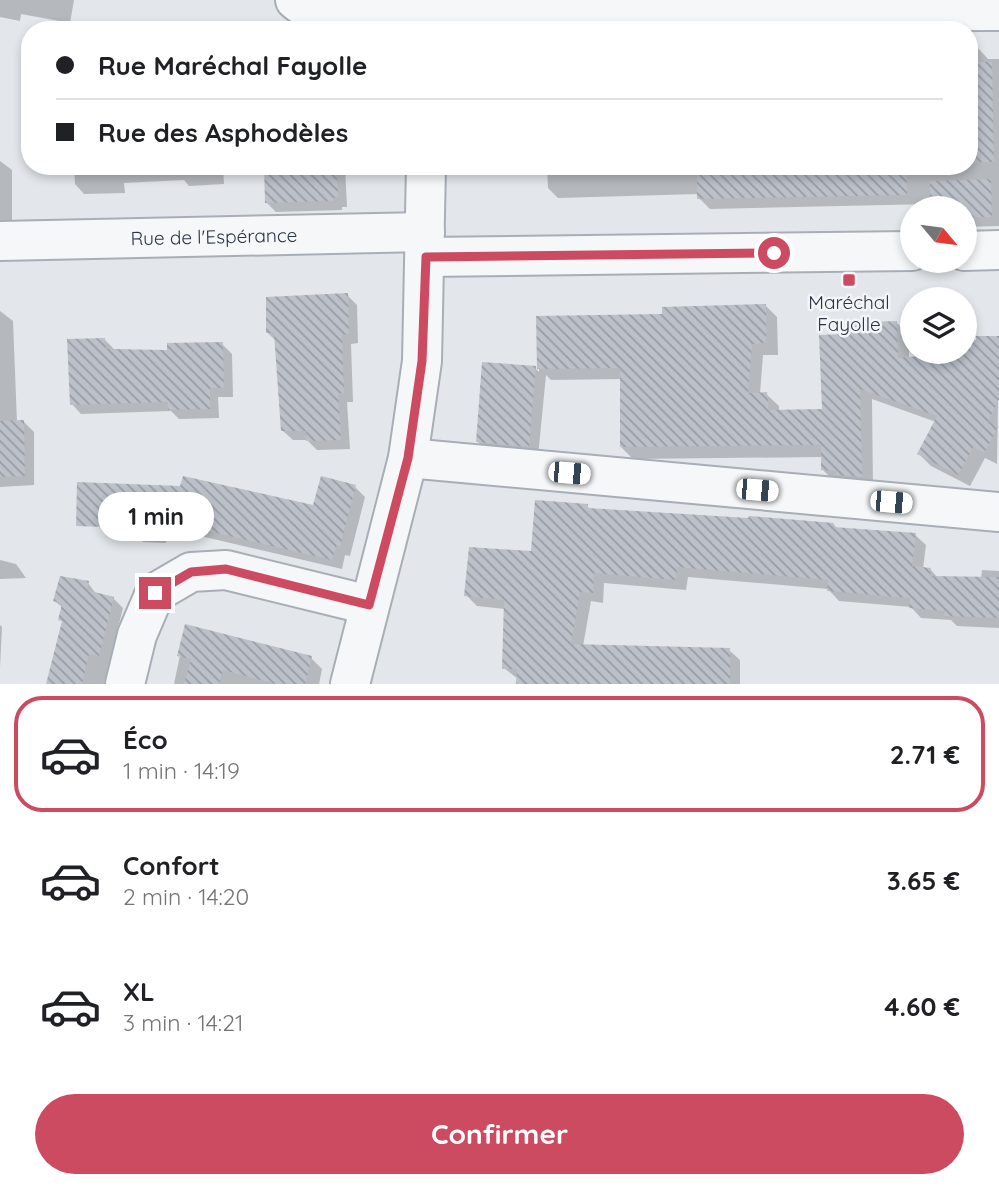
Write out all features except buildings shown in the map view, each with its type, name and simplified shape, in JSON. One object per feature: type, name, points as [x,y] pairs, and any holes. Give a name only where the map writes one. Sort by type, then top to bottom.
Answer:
[{"type":"street","points":[[295,0],[300,4],[428,14],[999,11]]},
{"type":"street","points":[[350,684],[408,458],[422,361],[426,175]]},
{"type":"street","name":"Rue de l'Espérance","points":[[0,241],[900,251]]},
{"type":"street","points":[[977,251],[999,250]]},
{"type":"street","points":[[408,458],[999,512]]},
{"type":"street","points":[[125,684],[137,635],[155,593],[191,572],[226,569],[369,605]]},
{"type":"place","name":"Maréchal Fayolle","points":[[849,280]]},
{"type":"route","points":[[155,593],[191,572],[226,569],[369,605],[408,458],[422,361],[426,257],[774,253]]}]
